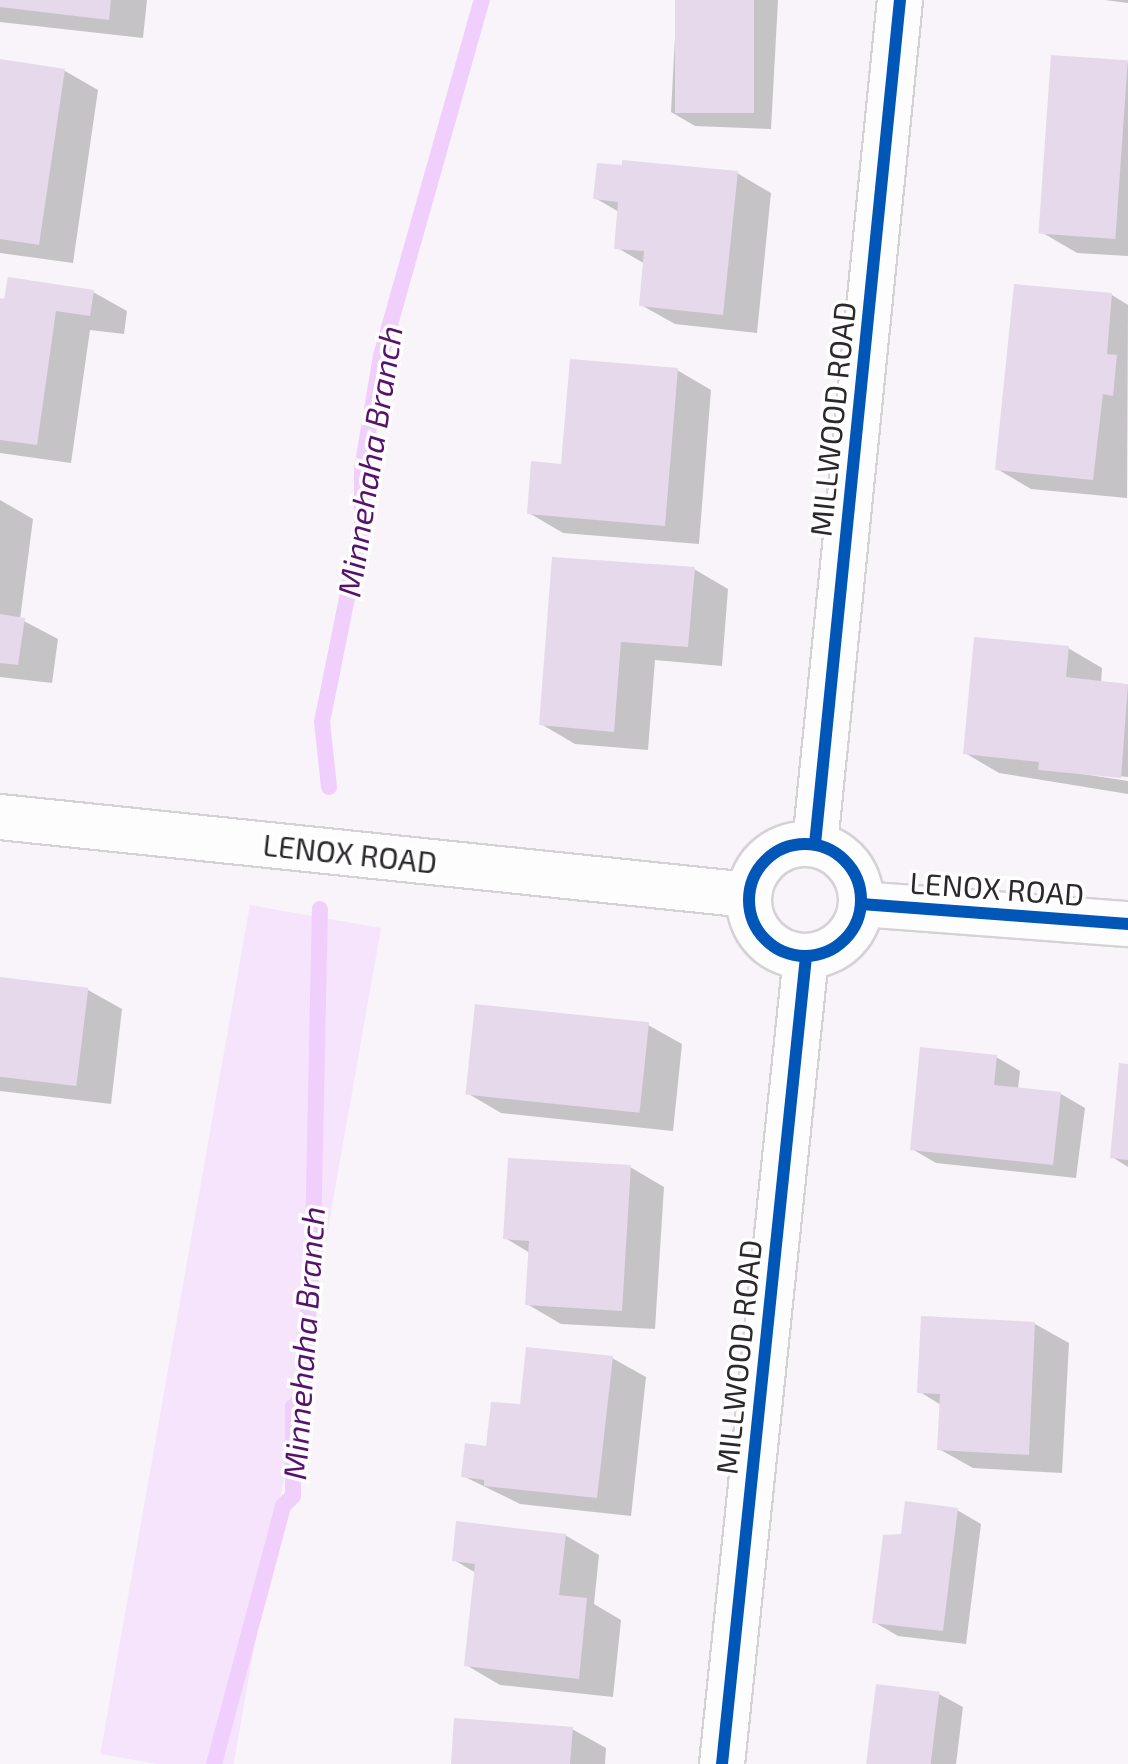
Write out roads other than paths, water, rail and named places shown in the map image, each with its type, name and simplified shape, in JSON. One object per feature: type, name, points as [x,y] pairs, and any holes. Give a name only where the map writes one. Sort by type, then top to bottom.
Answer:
[{"type":"street","name":"MILLWOOD ROAD","points":[[815,844],[900,0]]},
{"type":"street","name":"LENOX ROAD","points":[[0,817],[748,895]]},
{"type":"street","points":[[815,844],[845,859],[854,872],[861,904],[858,920],[838,946],[806,956],[770,945],[749,914],[748,895],[763,861],[778,849],[815,844]]},
{"type":"street","name":"LENOX ROAD","points":[[861,904],[1128,924]]},
{"type":"street","name":"MILLWOOD ROAD","points":[[722,1764],[806,956]]},
{"type":"waterway","name":"Minnehaha Branch","points":[[329,787],[322,722],[362,524],[362,469],[381,356],[482,0]]},
{"type":"waterway","name":"Minnehaha Branch","points":[[214,1764],[283,1506],[293,1496],[293,1407],[303,1397],[313,1239],[320,909]]}]
